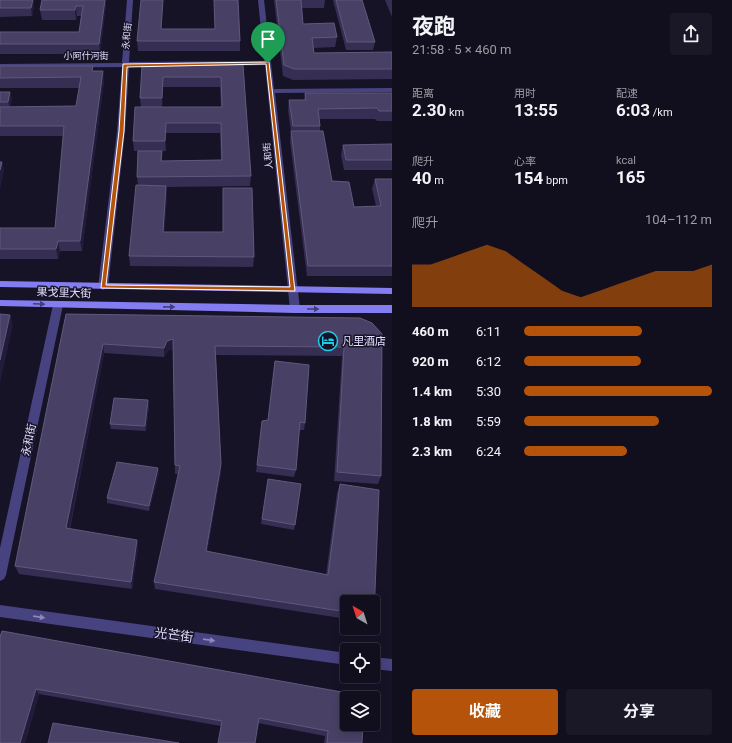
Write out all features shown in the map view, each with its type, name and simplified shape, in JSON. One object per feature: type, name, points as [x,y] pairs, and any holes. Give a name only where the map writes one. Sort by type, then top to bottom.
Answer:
[{"type":"main road","name":"果戈里大街","points":[[0,284],[392,291]]},
{"type":"main road","name":"果戈里大街","points":[[0,303],[296,309],[392,309]]},
{"type":"street","name":"永和街","points":[[103,287],[121,131],[130,0]]},
{"type":"street","name":"人和街","points":[[261,0],[296,309]]},
{"type":"street","name":"小阿什河街","points":[[0,66],[268,63]]},
{"type":"street","points":[[271,91],[392,90]]},
{"type":"street","name":"永和街","points":[[0,575],[58,305]]},
{"type":"street","name":"光芒街","points":[[0,611],[340,658]]},
{"type":"street","points":[[380,664],[392,665]]},
{"type":"building","points":[[0,0],[33,0],[31,8],[0,8]]},
{"type":"building","points":[[42,0],[105,0],[99,44],[0,44],[0,32],[79,32],[83,6],[76,6],[75,10],[40,10]]},
{"type":"building","points":[[141,0],[163,0],[161,29],[215,29],[214,0],[238,0],[240,41],[137,41]]},
{"type":"building","points":[[276,0],[301,0],[303,24],[334,23],[337,37],[312,38],[314,53],[392,52],[392,69],[294,69],[284,65]]},
{"type":"building","points":[[336,0],[362,0],[375,42],[347,42]]},
{"type":"building","points":[[243,65],[251,176],[137,177],[138,151],[162,151],[161,161],[222,160],[221,123],[166,123],[165,141],[133,141],[135,107],[222,107],[221,77],[163,77],[162,98],[140,98],[142,66]]},
{"type":"building","points":[[0,66],[93,66],[92,71],[103,71],[80,241],[58,241],[56,249],[0,249],[0,228],[55,228],[64,126],[0,126],[0,107],[76,106],[81,77],[0,78]]},
{"type":"building","points":[[0,92],[10,92],[8,102],[0,102]]},
{"type":"building","points":[[305,93],[392,93],[392,111],[379,111],[377,108],[318,109],[320,126],[293,126],[289,100],[306,100]]},
{"type":"building","points":[[291,131],[323,131],[332,181],[349,182],[354,207],[381,206],[375,179],[392,179],[392,266],[308,266]]},
{"type":"building","points":[[392,144],[392,160],[346,160],[343,145]]},
{"type":"building","points":[[136,185],[166,186],[163,232],[223,232],[223,188],[252,188],[254,257],[129,256]]},
{"type":"building","points":[[0,314],[10,315],[0,360]]},
{"type":"building","points":[[66,314],[360,318],[372,323],[382,334],[381,476],[337,472],[344,347],[215,346],[221,464],[206,551],[328,575],[340,484],[379,490],[375,595],[340,595],[340,611],[154,582],[180,466],[175,465],[173,339],[167,341],[164,348],[103,344],[66,528],[137,540],[131,582],[15,566]]},
{"type":"building","points":[[275,361],[309,365],[305,423],[300,422],[296,470],[257,465],[262,421],[268,420]]},
{"type":"building","points":[[114,398],[148,400],[145,426],[110,424]]},
{"type":"building","points":[[117,462],[158,468],[149,506],[107,498]]},
{"type":"building","points":[[268,479],[301,484],[295,525],[262,519]]},
{"type":"building","points":[[2,631],[340,692],[340,731],[363,731],[362,743],[327,743],[328,731],[259,718],[255,743],[218,743],[222,721],[36,689],[20,743],[0,743],[0,637]]},
{"type":"building","points":[[53,723],[179,743],[48,743]]},
{"type":"place","name":"凡里酒店","points":[[328,341]]},
{"type":"route","points":[[268,63],[293,290],[103,287],[121,131],[125,65],[268,63]]}]
